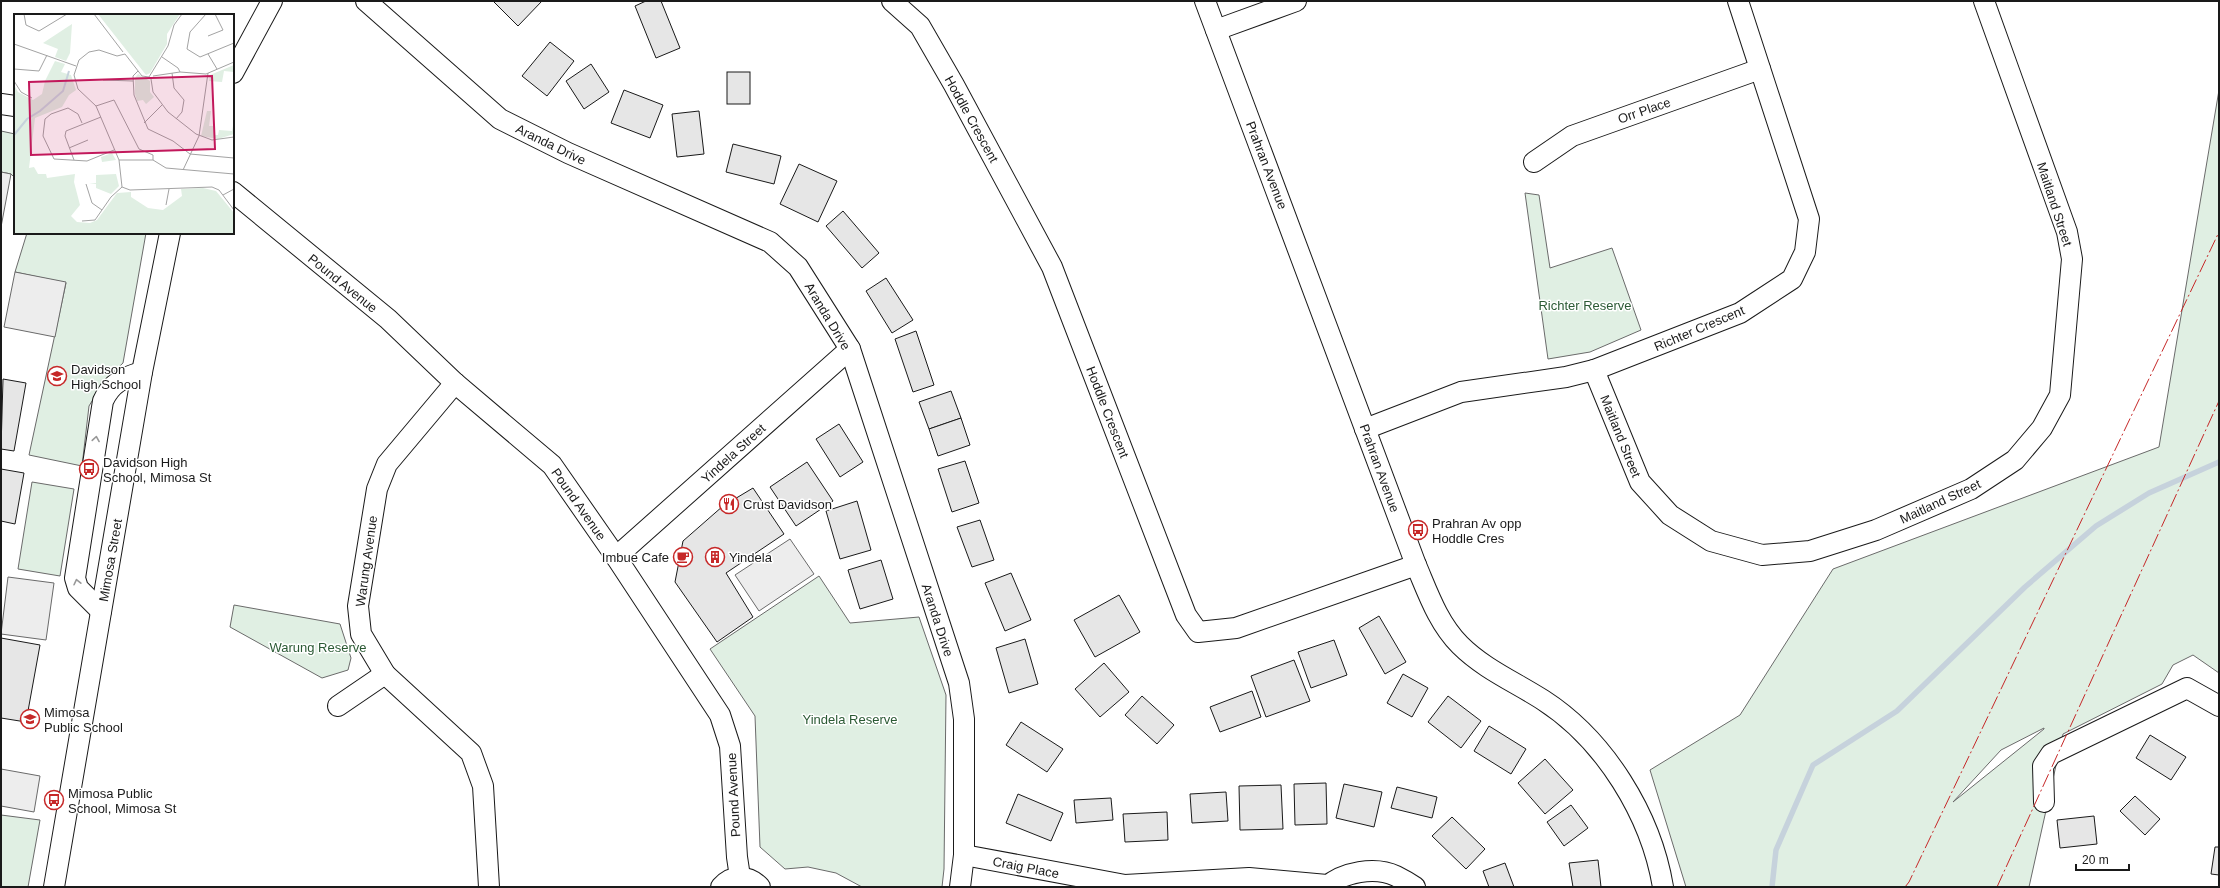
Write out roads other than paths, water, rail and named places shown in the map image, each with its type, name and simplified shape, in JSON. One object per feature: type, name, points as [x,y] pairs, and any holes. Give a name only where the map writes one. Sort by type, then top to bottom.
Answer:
[{"type":"street","points":[[234,71],[272,1]]},
{"type":"street","name":"Aranda Drive","points":[[366,1],[500,119],[568,153],[770,242],[798,266],[850,350],[959,682],[964,719],[964,855],[960,887]]},
{"type":"street","name":"Hoddle Crescent","points":[[892,1],[920,26],[954,85],[1052,267],[1186,615],[1198,632],[1236,628],[1416,565]]},
{"type":"street","name":"Prahran Avenue","points":[[1205,1],[1416,565],[1438,616],[1460,644],[1477,660],[1544,701],[1566,718],[1601,752],[1626,788],[1645,825],[1663,887]]},
{"type":"street","points":[[1216,30],[1296,1]]},
{"type":"street","name":"Richter Crescent","points":[[1365,429],[1461,392],[1566,377],[1594,370],[1740,313],[1792,279],[1805,252],[1809,219],[1738,1]]},
{"type":"street","name":"Maitland Street","points":[[1594,370],[1640,482],[1670,515],[1710,542],[1762,555],[1810,551],[1876,530],[1971,489],[2016,460],[2042,428],[2060,395],[2072,259],[2067,232],[1984,1]]},
{"type":"street","name":"Orr Place","points":[[1534,162],[1572,136],[1760,70]]},
{"type":"street","points":[[1,104],[14,106]]},
{"type":"street","name":"Pound Avenue","points":[[234,193],[388,320],[455,383],[552,465],[616,557],[720,715],[730,746],[737,857],[740,877]]},
{"type":"street","name":"Mimosa Street","points":[[54,887],[142,372],[170,234]]},
{"type":"street","name":"Yindela Street","points":[[616,557],[850,350]]},
{"type":"street","points":[[101,611],[78,588],[75,578],[102,401],[107,391],[122,378],[142,372]]},
{"type":"street","name":"Warung Avenue","points":[[455,383],[387,464],[377,489],[358,606],[361,634],[385,674],[471,753],[483,786],[489,887]]},
{"type":"street","points":[[338,706],[385,674]]},
{"type":"street","points":[[2044,802],[2043,766],[2050,754],[2187,688],[2219,706]]},
{"type":"street","name":"Craig Place","points":[[964,855],[1125,885],[1249,878],[1327,886],[1348,874],[1372,871],[1395,875],[1415,887]]},
{"type":"street","points":[[721,887],[725,882],[740,877],[748,878],[760,887]]},
{"type":"waterway","points":[[1772,887],[1776,850],[1813,765],[1897,711],[2025,587],[2096,526],[2149,493],[2219,462]]},
{"type":"place","name":"Davidson High School","points":[[57,376]]},
{"type":"place","name":"Davidson High School, Mimosa St","points":[[89,469]]},
{"type":"place","name":"Crust Davidson","points":[[729,504]]},
{"type":"place","name":"Prahran Av opp Hoddle Cres","points":[[1418,530]]},
{"type":"place","name":"Imbue Cafe","points":[[683,557]]},
{"type":"place","name":"Yindela","points":[[715,557]]},
{"type":"place","name":"Mimosa Public School","points":[[30,719]]},
{"type":"place","name":"Mimosa Public School, Mimosa St","points":[[54,800]]},
{"type":"park label","name":"Richter Reserve","points":[[1585,305]]},
{"type":"park label","name":"Warung Reserve","points":[[318,647]]},
{"type":"park label","name":"Yindela Reserve","points":[[850,719]]}]
